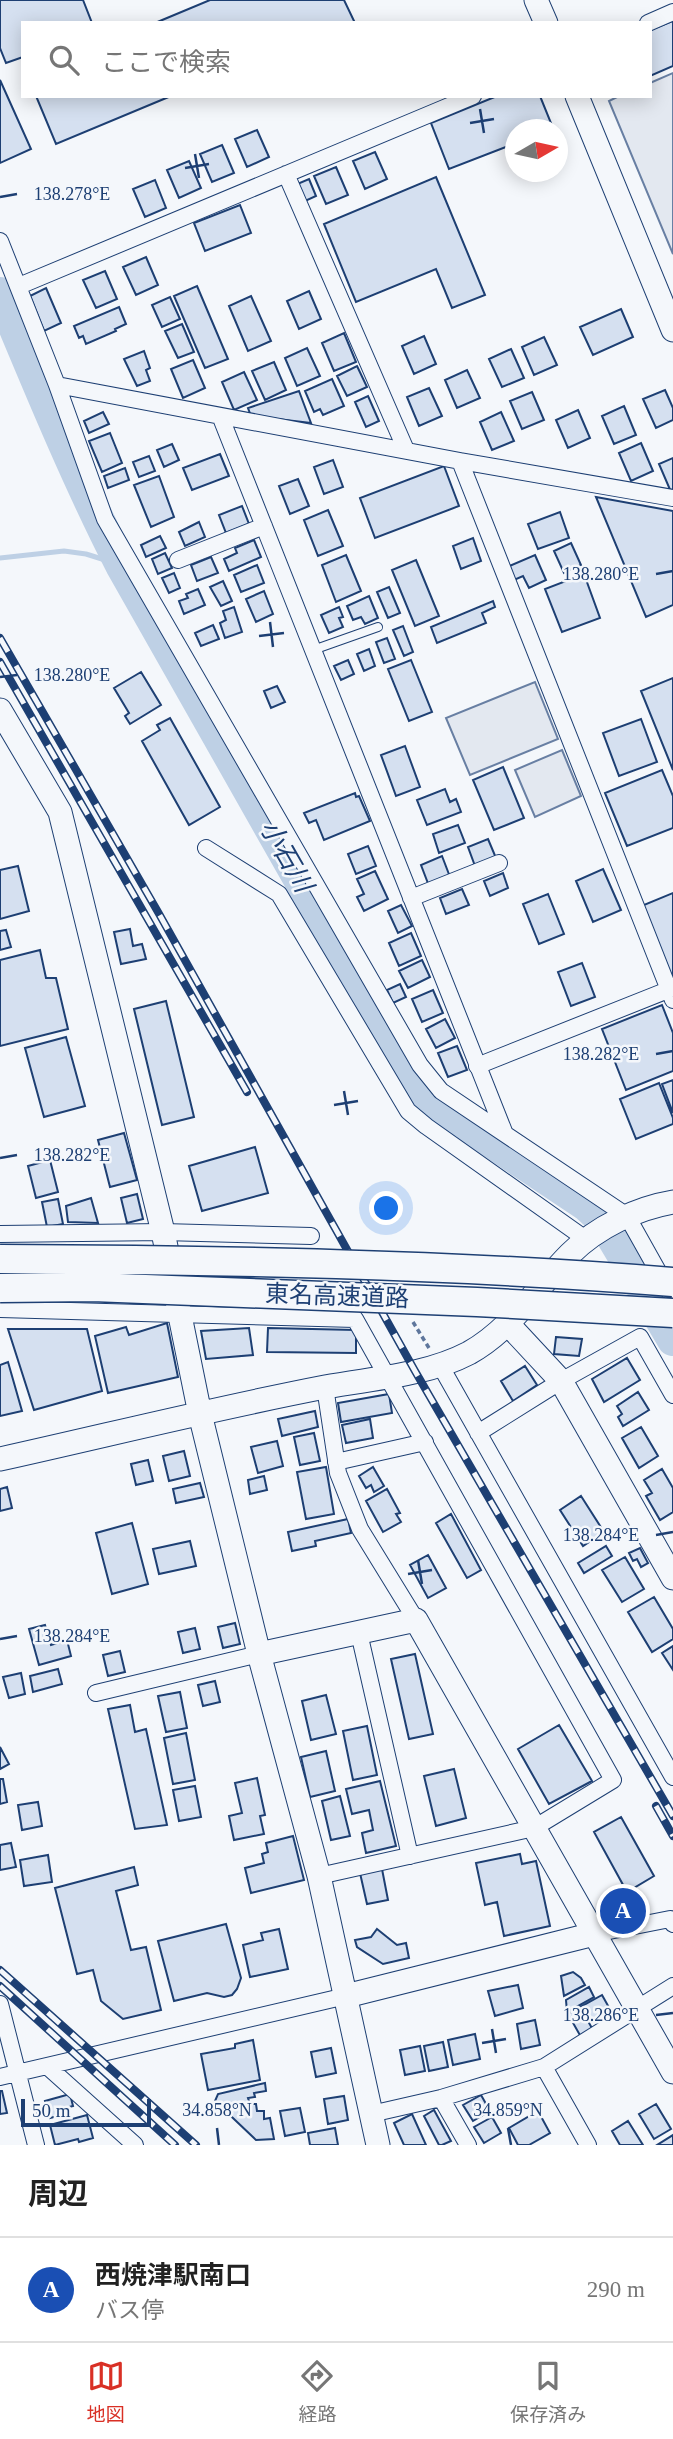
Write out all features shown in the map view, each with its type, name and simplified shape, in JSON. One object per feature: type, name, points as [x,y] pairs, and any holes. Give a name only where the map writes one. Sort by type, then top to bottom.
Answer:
[{"type":"highway","name":"東名高速道路","points":[[0,1259],[299,1262],[478,1269],[673,1282]]},
{"type":"highway","name":"東名高速道路","points":[[0,1288],[93,1287],[477,1302],[673,1313]]},
{"type":"street","points":[[536,0],[545,21]]},
{"type":"street","points":[[652,21],[673,12]]},
{"type":"street","points":[[19,286],[468,98]]},
{"type":"street","points":[[578,98],[673,330]]},
{"type":"street","points":[[286,174],[406,450]]},
{"type":"street","points":[[0,241],[57,385],[105,519],[420,1065],[441,1091],[623,1218],[673,1298]]},
{"type":"street","points":[[57,385],[221,418],[673,498]]},
{"type":"street","points":[[221,418],[505,1134]]},
{"type":"street","points":[[460,461],[672,993],[477,1066]]},
{"type":"street","points":[[178,560],[264,526]]},
{"type":"street","points":[[0,710],[60,812],[163,1232],[200,1414],[259,1654],[319,1877],[378,2145]]},
{"type":"street","points":[[206,848],[279,894],[408,1111],[587,1240]]},
{"type":"street","points":[[411,898],[499,863]]},
{"type":"street","points":[[0,1459],[325,1387],[440,1365],[468,1353],[508,1324],[571,1253],[587,1240],[623,1218],[673,1202]]},
{"type":"street","points":[[0,1234],[163,1232],[312,1236]]},
{"type":"street","points":[[0,1309],[355,1319],[613,1780],[534,1828],[319,1877]]},
{"type":"street","points":[[508,1324],[561,1381],[673,1578]]},
{"type":"street","points":[[478,1433],[561,1381],[640,1337],[673,1395]]},
{"type":"street","points":[[440,1365],[673,1777]]},
{"type":"street","points":[[325,1387],[338,1473],[359,1529],[416,1620],[673,2072]]},
{"type":"street","points":[[336,1462],[425,1442]]},
{"type":"street","points":[[96,1693],[416,1620]]},
{"type":"street","points":[[359,1633],[410,1856]]},
{"type":"street","points":[[0,2077],[346,1996],[594,1934],[670,1919],[673,1924]]},
{"type":"street","points":[[371,2114],[441,2098],[544,2067],[673,1986]]},
{"type":"street","points":[[0,2004],[36,2145]]},
{"type":"street","points":[[47,2066],[135,2145]]},
{"type":"street","points":[[544,2067],[588,2145]]},
{"type":"street","points":[[441,2098],[468,2145]]},
{"type":"lane","points":[[313,650],[377,626]]},
{"type":"shaded area","points":[[673,73],[673,254],[609,101],[615,98],[652,98],[652,82]]},
{"type":"shaded area","points":[[535,682],[558,739],[470,775],[446,718]]},
{"type":"shaded area","points":[[562,750],[581,796],[535,817],[515,770]]},
{"type":"building","points":[[0,0],[83,0],[91,21],[21,21],[21,58],[6,63],[0,48]]},
{"type":"building","points":[[210,0],[344,0],[354,21],[160,21]]},
{"type":"building","points":[[673,21],[673,66],[652,75],[652,29]]},
{"type":"building","points":[[0,80],[31,149],[0,163]]},
{"type":"building","points":[[37,98],[166,98],[56,144]]},
{"type":"building","points":[[492,98],[541,98],[549,119],[505,119],[505,147],[449,169],[431,123]]},
{"type":"building","points":[[257,130],[269,157],[247,167],[235,139]]},
{"type":"building","points":[[222,145],[234,173],[212,182],[200,154]]},
{"type":"building","points":[[375,152],[387,179],[365,189],[353,161]]},
{"type":"building","points":[[189,161],[201,188],[179,198],[167,170]]},
{"type":"building","points":[[336,167],[348,195],[326,204],[314,176]]},
{"type":"building","points":[[436,177],[485,295],[452,308],[436,269],[356,302],[324,224]]},
{"type":"building","points":[[309,179],[316,196],[303,202],[295,185]]},
{"type":"building","points":[[155,180],[166,208],[145,217],[133,189]]},
{"type":"building","points":[[240,205],[251,233],[205,251],[194,223]]},
{"type":"building","points":[[146,257],[158,285],[136,295],[123,267]]},
{"type":"building","points":[[105,271],[117,299],[96,308],[83,280]]},
{"type":"building","points":[[197,286],[228,359],[205,368],[174,296]]},
{"type":"building","points":[[46,288],[61,323],[44,331],[30,296]]},
{"type":"building","points":[[309,291],[321,319],[299,329],[287,301]]},
{"type":"building","points":[[251,296],[271,341],[248,351],[229,306]]},
{"type":"building","points":[[170,297],[180,319],[162,327],[152,305]]},
{"type":"building","points":[[119,307],[126,324],[86,344],[83,336],[79,338],[74,326]]},
{"type":"building","points":[[621,309],[633,337],[593,355],[580,327]]},
{"type":"building","points":[[182,324],[194,352],[178,358],[165,331]]},
{"type":"building","points":[[344,333],[356,362],[334,371],[322,343]]},
{"type":"building","points":[[424,336],[436,364],[414,374],[402,346]]},
{"type":"building","points":[[544,337],[557,365],[534,375],[522,347]]},
{"type":"building","points":[[307,348],[320,376],[297,386],[285,358]]},
{"type":"building","points":[[511,349],[524,378],[502,387],[489,359]]},
{"type":"building","points":[[144,351],[150,368],[146,370],[150,381],[137,386],[124,359]]},
{"type":"building","points":[[193,360],[205,388],[183,398],[171,369]]},
{"type":"building","points":[[274,362],[286,390],[265,400],[252,371]]},
{"type":"building","points":[[357,366],[367,387],[347,396],[337,376]]},
{"type":"building","points":[[467,370],[480,398],[457,408],[445,380]]},
{"type":"building","points":[[244,372],[257,400],[234,410],[222,382]]},
{"type":"building","points":[[332,379],[344,406],[323,415],[320,409],[314,412],[305,391]]},
{"type":"building","points":[[429,388],[442,416],[419,426],[407,397]]},
{"type":"building","points":[[665,390],[673,408],[673,420],[656,428],[643,399]]},
{"type":"building","points":[[299,391],[311,423],[251,416],[248,408]]},
{"type":"building","points":[[532,392],[544,420],[522,429],[510,401]]},
{"type":"building","points":[[368,396],[379,421],[366,427],[355,402]]},
{"type":"building","points":[[624,406],[636,435],[614,444],[602,416]]},
{"type":"building","points":[[578,410],[590,438],[568,448],[556,420]]},
{"type":"building","points":[[103,412],[109,424],[89,433],[84,421]]},
{"type":"building","points":[[501,412],[514,441],[492,450],[480,422]]},
{"type":"building","points":[[110,433],[122,463],[102,472],[89,441]]},
{"type":"building","points":[[641,443],[653,471],[631,481],[619,453]]},
{"type":"building","points":[[172,444],[179,460],[164,467],[157,450]]},
{"type":"building","points":[[220,454],[229,476],[192,490],[183,468]]},
{"type":"building","points":[[149,456],[155,471],[139,477],[133,462]]},
{"type":"building","points":[[673,458],[673,492],[671,492],[659,464]]},
{"type":"building","points":[[333,460],[343,487],[324,494],[314,467]]},
{"type":"building","points":[[444,466],[459,506],[375,538],[360,498]]},
{"type":"building","points":[[125,468],[129,480],[108,488],[104,476]]},
{"type":"building","points":[[159,476],[174,517],[151,527],[134,485]]},
{"type":"building","points":[[298,479],[309,506],[290,514],[279,486]]},
{"type":"building","points":[[596,497],[673,511],[673,605],[646,617]]},
{"type":"building","points":[[242,506],[249,524],[226,533],[219,515]]},
{"type":"building","points":[[328,510],[343,546],[318,556],[304,520]]},
{"type":"building","points":[[560,512],[569,538],[538,549],[528,524]]},
{"type":"building","points":[[199,522],[205,537],[185,546],[179,532]]},
{"type":"building","points":[[160,536],[166,548],[146,557],[141,545]]},
{"type":"building","points":[[473,538],[481,561],[461,569],[453,546]]},
{"type":"building","points":[[254,540],[261,557],[229,571],[224,559],[237,553],[235,548]]},
{"type":"building","points":[[571,543],[581,565],[564,573],[554,551]]},
{"type":"building","points":[[165,553],[172,568],[158,574],[152,559]]},
{"type":"building","points":[[346,555],[361,591],[336,602],[322,565]]},
{"type":"building","points":[[535,555],[546,580],[529,588],[523,576],[514,580],[507,567]]},
{"type":"building","points":[[211,557],[218,573],[197,581],[191,565]]},
{"type":"building","points":[[416,560],[439,616],[415,626],[392,570]]},
{"type":"building","points":[[257,565],[264,583],[241,592],[234,575]]},
{"type":"building","points":[[174,573],[180,588],[169,593],[162,578]]},
{"type":"building","points":[[584,574],[600,618],[562,632],[545,589]]},
{"type":"building","points":[[223,581],[232,601],[221,606],[210,587]]},
{"type":"building","points":[[389,587],[400,613],[388,618],[377,592]]},
{"type":"building","points":[[198,589],[205,605],[184,614],[179,601],[188,598],[186,594]]},
{"type":"building","points":[[264,591],[273,614],[256,622],[246,599]]},
{"type":"building","points":[[369,596],[378,618],[365,624],[361,617],[353,620],[347,606]]},
{"type":"building","points":[[493,601],[495,607],[482,613],[486,623],[437,643],[431,627]]},
{"type":"building","points":[[234,607],[242,632],[225,638],[220,623],[226,620],[223,611]]},
{"type":"building","points":[[339,607],[343,617],[339,618],[343,627],[329,633],[321,615]]},
{"type":"building","points":[[213,625],[219,639],[201,646],[195,633]]},
{"type":"building","points":[[403,626],[413,652],[404,656],[393,630]]},
{"type":"building","points":[[387,638],[395,659],[384,663],[376,642]]},
{"type":"building","points":[[369,649],[375,666],[364,671],[357,654]]},
{"type":"building","points":[[348,660],[354,674],[341,680],[334,666]]},
{"type":"building","points":[[411,660],[432,712],[409,721],[388,669]]},
{"type":"building","points":[[141,672],[161,705],[130,724],[125,716],[129,713],[114,688]]},
{"type":"building","points":[[673,678],[673,770],[641,691]]},
{"type":"building","points":[[277,686],[285,702],[271,708],[264,691]]},
{"type":"building","points":[[170,718],[220,807],[189,825],[142,741],[160,730],[157,725]]},
{"type":"building","points":[[641,719],[657,762],[619,776],[603,733]]},
{"type":"building","points":[[405,746],[420,787],[396,796],[381,755]]},
{"type":"building","points":[[503,767],[524,818],[494,830],[473,780]]},
{"type":"building","points":[[662,770],[673,796],[673,828],[627,846],[605,793]]},
{"type":"building","points":[[445,789],[450,802],[456,799],[461,812],[427,825],[417,800]]},
{"type":"building","points":[[355,793],[356,797],[359,796],[370,821],[324,840],[316,820],[309,823],[304,813]]},
{"type":"building","points":[[458,825],[465,843],[439,853],[433,834]]},
{"type":"building","points":[[488,839],[496,858],[475,866],[468,847]]},
{"type":"building","points":[[368,846],[376,866],[356,874],[348,854]]},
{"type":"building","points":[[442,856],[450,877],[429,886],[421,865]]},
{"type":"building","points":[[18,866],[29,911],[0,919],[0,870]]},
{"type":"building","points":[[603,869],[621,910],[593,922],[576,881]]},
{"type":"building","points":[[375,871],[388,899],[364,911],[357,897],[364,894],[357,879]]},
{"type":"building","points":[[503,873],[508,888],[490,896],[484,881]]},
{"type":"building","points":[[462,889],[469,905],[446,914],[440,898]]},
{"type":"building","points":[[673,893],[673,985],[639,907]]},
{"type":"building","points":[[548,894],[564,934],[539,944],[523,904]]},
{"type":"building","points":[[401,905],[412,926],[398,933],[388,911]]},
{"type":"building","points":[[130,929],[133,946],[142,944],[146,959],[121,964],[114,932]]},
{"type":"building","points":[[6,930],[11,947],[0,950],[0,931]]},
{"type":"building","points":[[411,933],[421,956],[399,966],[389,943]]},
{"type":"building","points":[[40,950],[46,978],[56,978],[68,1029],[0,1046],[0,960]]},
{"type":"building","points":[[422,960],[430,977],[408,988],[399,971]]},
{"type":"building","points":[[582,963],[595,997],[571,1006],[558,972]]},
{"type":"building","points":[[400,984],[406,997],[393,1003],[387,990]]},
{"type":"building","points":[[433,990],[443,1013],[422,1022],[412,999]]},
{"type":"building","points":[[166,1001],[194,1117],[162,1125],[134,1009]]},
{"type":"building","points":[[662,1005],[673,1033],[673,1071],[626,1090],[602,1029]]},
{"type":"building","points":[[445,1019],[455,1038],[436,1048],[426,1029]]},
{"type":"building","points":[[66,1037],[85,1106],[44,1117],[25,1048]]},
{"type":"building","points":[[457,1046],[467,1070],[448,1077],[438,1053]]},
{"type":"building","points":[[673,1080],[673,1113],[662,1084]]},
{"type":"building","points":[[659,1083],[673,1124],[636,1139],[620,1099]]},
{"type":"building","points":[[124,1133],[137,1180],[110,1187],[98,1140]]},
{"type":"building","points":[[255,1147],[268,1193],[202,1211],[189,1166]]},
{"type":"building","points":[[50,1160],[58,1192],[36,1198],[28,1166]]},
{"type":"building","points":[[137,1194],[143,1219],[127,1223],[121,1198]]},
{"type":"building","points":[[91,1198],[98,1223],[68,1222],[66,1206]]},
{"type":"building","points":[[58,1199],[63,1224],[47,1227],[42,1202]]},
{"type":"building","points":[[167,1323],[178,1377],[108,1393],[95,1336],[126,1327],[129,1335]]},
{"type":"building","points":[[249,1328],[253,1355],[206,1359],[201,1331]]},
{"type":"building","points":[[268,1328],[356,1330],[356,1353],[267,1352]]},
{"type":"building","points":[[8,1329],[87,1329],[102,1391],[34,1410]]},
{"type":"building","points":[[556,1337],[582,1339],[579,1356],[554,1354]]},
{"type":"building","points":[[627,1358],[640,1380],[604,1402],[592,1379]]},
{"type":"building","points":[[8,1362],[22,1411],[0,1416],[0,1365]]},
{"type":"building","points":[[525,1366],[537,1385],[513,1401],[501,1381]]},
{"type":"building","points":[[638,1392],[649,1410],[623,1426],[618,1417],[622,1414],[617,1406]]},
{"type":"building","points":[[389,1394],[392,1413],[341,1422],[338,1403]]},
{"type":"building","points":[[315,1411],[318,1427],[282,1436],[278,1419]]},
{"type":"building","points":[[370,1419],[373,1438],[346,1443],[342,1425]]},
{"type":"building","points":[[641,1427],[658,1456],[639,1468],[622,1438]]},
{"type":"building","points":[[314,1433],[320,1461],[300,1465],[294,1437]]},
{"type":"building","points":[[277,1441],[283,1466],[258,1473],[251,1447]]},
{"type":"building","points":[[184,1451],[190,1476],[169,1481],[163,1456]]},
{"type":"building","points":[[148,1460],[153,1481],[136,1485],[131,1464]]},
{"type":"building","points":[[326,1467],[334,1514],[306,1519],[297,1472]]},
{"type":"building","points":[[373,1467],[384,1486],[374,1492],[371,1485],[366,1488],[359,1476]]},
{"type":"building","points":[[662,1469],[673,1488],[673,1512],[660,1520],[646,1496],[652,1493],[644,1480]]},
{"type":"building","points":[[264,1476],[267,1490],[250,1494],[248,1480]]},
{"type":"building","points":[[200,1483],[204,1497],[176,1503],[173,1489]]},
{"type":"building","points":[[7,1487],[12,1508],[0,1511],[0,1489]]},
{"type":"building","points":[[387,1489],[400,1513],[396,1514],[401,1522],[383,1532],[366,1501]]},
{"type":"building","points":[[581,1496],[604,1532],[583,1546],[560,1510]]},
{"type":"building","points":[[451,1514],[481,1570],[467,1578],[436,1523]]},
{"type":"building","points":[[348,1519],[351,1533],[315,1541],[316,1546],[292,1551],[288,1532]]},
{"type":"building","points":[[132,1523],[148,1584],[112,1594],[96,1533]]},
{"type":"building","points":[[190,1541],[196,1566],[159,1574],[153,1549]]},
{"type":"building","points":[[606,1546],[612,1556],[584,1573],[578,1563]]},
{"type":"building","points":[[640,1548],[648,1563],[641,1567],[637,1559],[633,1561],[629,1553]]},
{"type":"building","points":[[428,1555],[446,1588],[428,1598],[410,1565]]},
{"type":"building","points":[[625,1557],[644,1589],[622,1602],[602,1570]]},
{"type":"building","points":[[654,1597],[673,1629],[673,1639],[652,1652],[628,1612]]},
{"type":"building","points":[[235,1623],[240,1644],[223,1648],[218,1627]]},
{"type":"building","points":[[45,1625],[51,1645],[67,1640],[71,1656],[39,1665],[29,1629]]},
{"type":"building","points":[[195,1628],[200,1649],[183,1653],[178,1632]]},
{"type":"building","points":[[673,1646],[673,1670],[662,1653]]},
{"type":"building","points":[[120,1651],[125,1672],[108,1676],[103,1655]]},
{"type":"building","points":[[415,1654],[433,1734],[409,1739],[391,1659]]},
{"type":"building","points":[[58,1669],[62,1684],[33,1692],[30,1676]]},
{"type":"building","points":[[21,1673],[25,1694],[9,1698],[3,1677]]},
{"type":"building","points":[[215,1681],[220,1702],[203,1706],[198,1685]]},
{"type":"building","points":[[180,1692],[187,1728],[166,1732],[158,1696]]},
{"type":"building","points":[[326,1695],[336,1734],[311,1740],[302,1701]]},
{"type":"building","points":[[130,1705],[135,1732],[146,1729],[167,1825],[135,1829],[108,1709]]},
{"type":"building","points":[[559,1725],[592,1781],[549,1804],[518,1749]]},
{"type":"building","points":[[367,1726],[377,1775],[353,1780],[343,1731]]},
{"type":"building","points":[[186,1733],[195,1780],[173,1784],[164,1738]]},
{"type":"building","points":[[0,1747],[9,1764],[0,1769]]},
{"type":"building","points":[[326,1751],[335,1791],[310,1797],[301,1757]]},
{"type":"building","points":[[454,1769],[466,1818],[436,1826],[424,1776]]},
{"type":"building","points":[[257,1778],[265,1815],[260,1816],[264,1834],[234,1840],[229,1816],[242,1813],[235,1783]]},
{"type":"building","points":[[0,1779],[3,1779],[7,1802],[0,1804]]},
{"type":"building","points":[[380,1781],[396,1846],[366,1853],[362,1833],[373,1830],[369,1810],[352,1814],[346,1789]]},
{"type":"building","points":[[195,1786],[201,1817],[179,1821],[173,1790]]},
{"type":"building","points":[[340,1796],[350,1836],[331,1840],[322,1801]]},
{"type":"building","points":[[38,1802],[42,1826],[22,1830],[18,1805]]},
{"type":"building","points":[[621,1817],[654,1876],[627,1892],[594,1832]]},
{"type":"building","points":[[293,1836],[304,1880],[251,1893],[245,1868],[264,1863],[262,1854],[268,1852],[266,1843]]},
{"type":"building","points":[[11,1843],[16,1867],[0,1870],[0,1845]]},
{"type":"building","points":[[520,1854],[522,1864],[536,1861],[550,1926],[504,1936],[497,1902],[485,1905],[476,1863]]},
{"type":"building","points":[[48,1855],[52,1882],[24,1886],[20,1860]]},
{"type":"building","points":[[134,1867],[138,1885],[116,1891],[131,1950],[146,1947],[161,2010],[123,2019],[101,2001],[93,1970],[77,1974],[55,1888]]},
{"type":"building","points":[[382,1869],[388,1900],[367,1904],[360,1873]]},
{"type":"building","points":[[226,1924],[241,1978],[237,1989],[232,1995],[224,1997],[207,1993],[174,2001],[158,1941]]},
{"type":"building","points":[[279,1929],[288,1969],[250,1977],[243,1945],[263,1940],[261,1933]]},
{"type":"building","points":[[377,1929],[397,1945],[406,1943],[409,1958],[383,1964],[357,1947],[355,1940],[371,1937]]},
{"type":"building","points":[[573,1972],[585,1985],[564,1996],[561,1976]]},
{"type":"building","points":[[518,1985],[523,2008],[495,2016],[488,1991]]},
{"type":"building","points":[[589,1987],[594,1997],[567,2012],[566,2000]]},
{"type":"building","points":[[602,1995],[611,2011],[589,2023],[593,2030],[581,2037],[568,2014]]},
{"type":"building","points":[[535,2020],[540,2045],[521,2049],[517,2024]]},
{"type":"building","points":[[475,2034],[480,2059],[453,2065],[448,2040]]},
{"type":"building","points":[[253,2040],[260,2080],[208,2090],[201,2054],[235,2048],[235,2044]]},
{"type":"building","points":[[443,2042],[448,2067],[429,2071],[424,2046]]},
{"type":"building","points":[[420,2046],[425,2071],[405,2075],[400,2050]]},
{"type":"building","points":[[331,2048],[336,2073],[316,2077],[311,2052]]},
{"type":"building","points":[[265,2083],[266,2091],[254,2093],[255,2097],[248,2098],[250,2104],[256,2104],[257,2111],[264,2111],[264,2119],[270,2118],[274,2139],[256,2140],[215,2101],[218,2094]]},
{"type":"building","points":[[2,2091],[7,2113],[0,2114]]},
{"type":"building","points":[[70,2094],[73,2106],[69,2107],[70,2113],[50,2118],[45,2101]]},
{"type":"building","points":[[481,2095],[490,2111],[473,2121],[463,2105]]},
{"type":"building","points":[[344,2096],[348,2120],[328,2124],[324,2099]]},
{"type":"building","points":[[656,2104],[671,2129],[654,2139],[639,2114]]},
{"type":"building","points":[[300,2108],[305,2132],[285,2136],[280,2111]]},
{"type":"building","points":[[434,2110],[451,2141],[442,2145],[439,2145],[424,2116]]},
{"type":"building","points":[[538,2111],[550,2133],[529,2145],[518,2145],[509,2128]]},
{"type":"building","points":[[412,2114],[426,2145],[404,2145],[394,2123]]},
{"type":"building","points":[[87,2115],[93,2138],[55,2145],[50,2125]]},
{"type":"building","points":[[492,2117],[501,2133],[484,2143],[474,2127]]},
{"type":"building","points":[[628,2121],[643,2145],[620,2145],[612,2131]]},
{"type":"building","points":[[335,2128],[338,2145],[310,2145],[308,2133]]},
{"type":"building","points":[[673,2135],[673,2145],[657,2145]]},
{"type":"waterway","name":"小石川","points":[[0,293],[73,464],[121,565],[414,1082],[436,1105],[587,1206],[602,1220],[673,1340]]},
{"type":"waterway","points":[[0,558],[64,551],[86,554],[121,565]]},
{"type":"railway","points":[[0,638],[158,912],[415,1371],[673,1816]]},
{"type":"railway","points":[[0,662],[247,1092]]},
{"type":"railway","points":[[656,1806],[673,1836]]},
{"type":"railway","points":[[0,1970],[196,2145]]},
{"type":"railway","points":[[0,1986],[175,2145]]},
{"type":"place","name":"西焼津駅南口","points":[[623,1911]]}]
